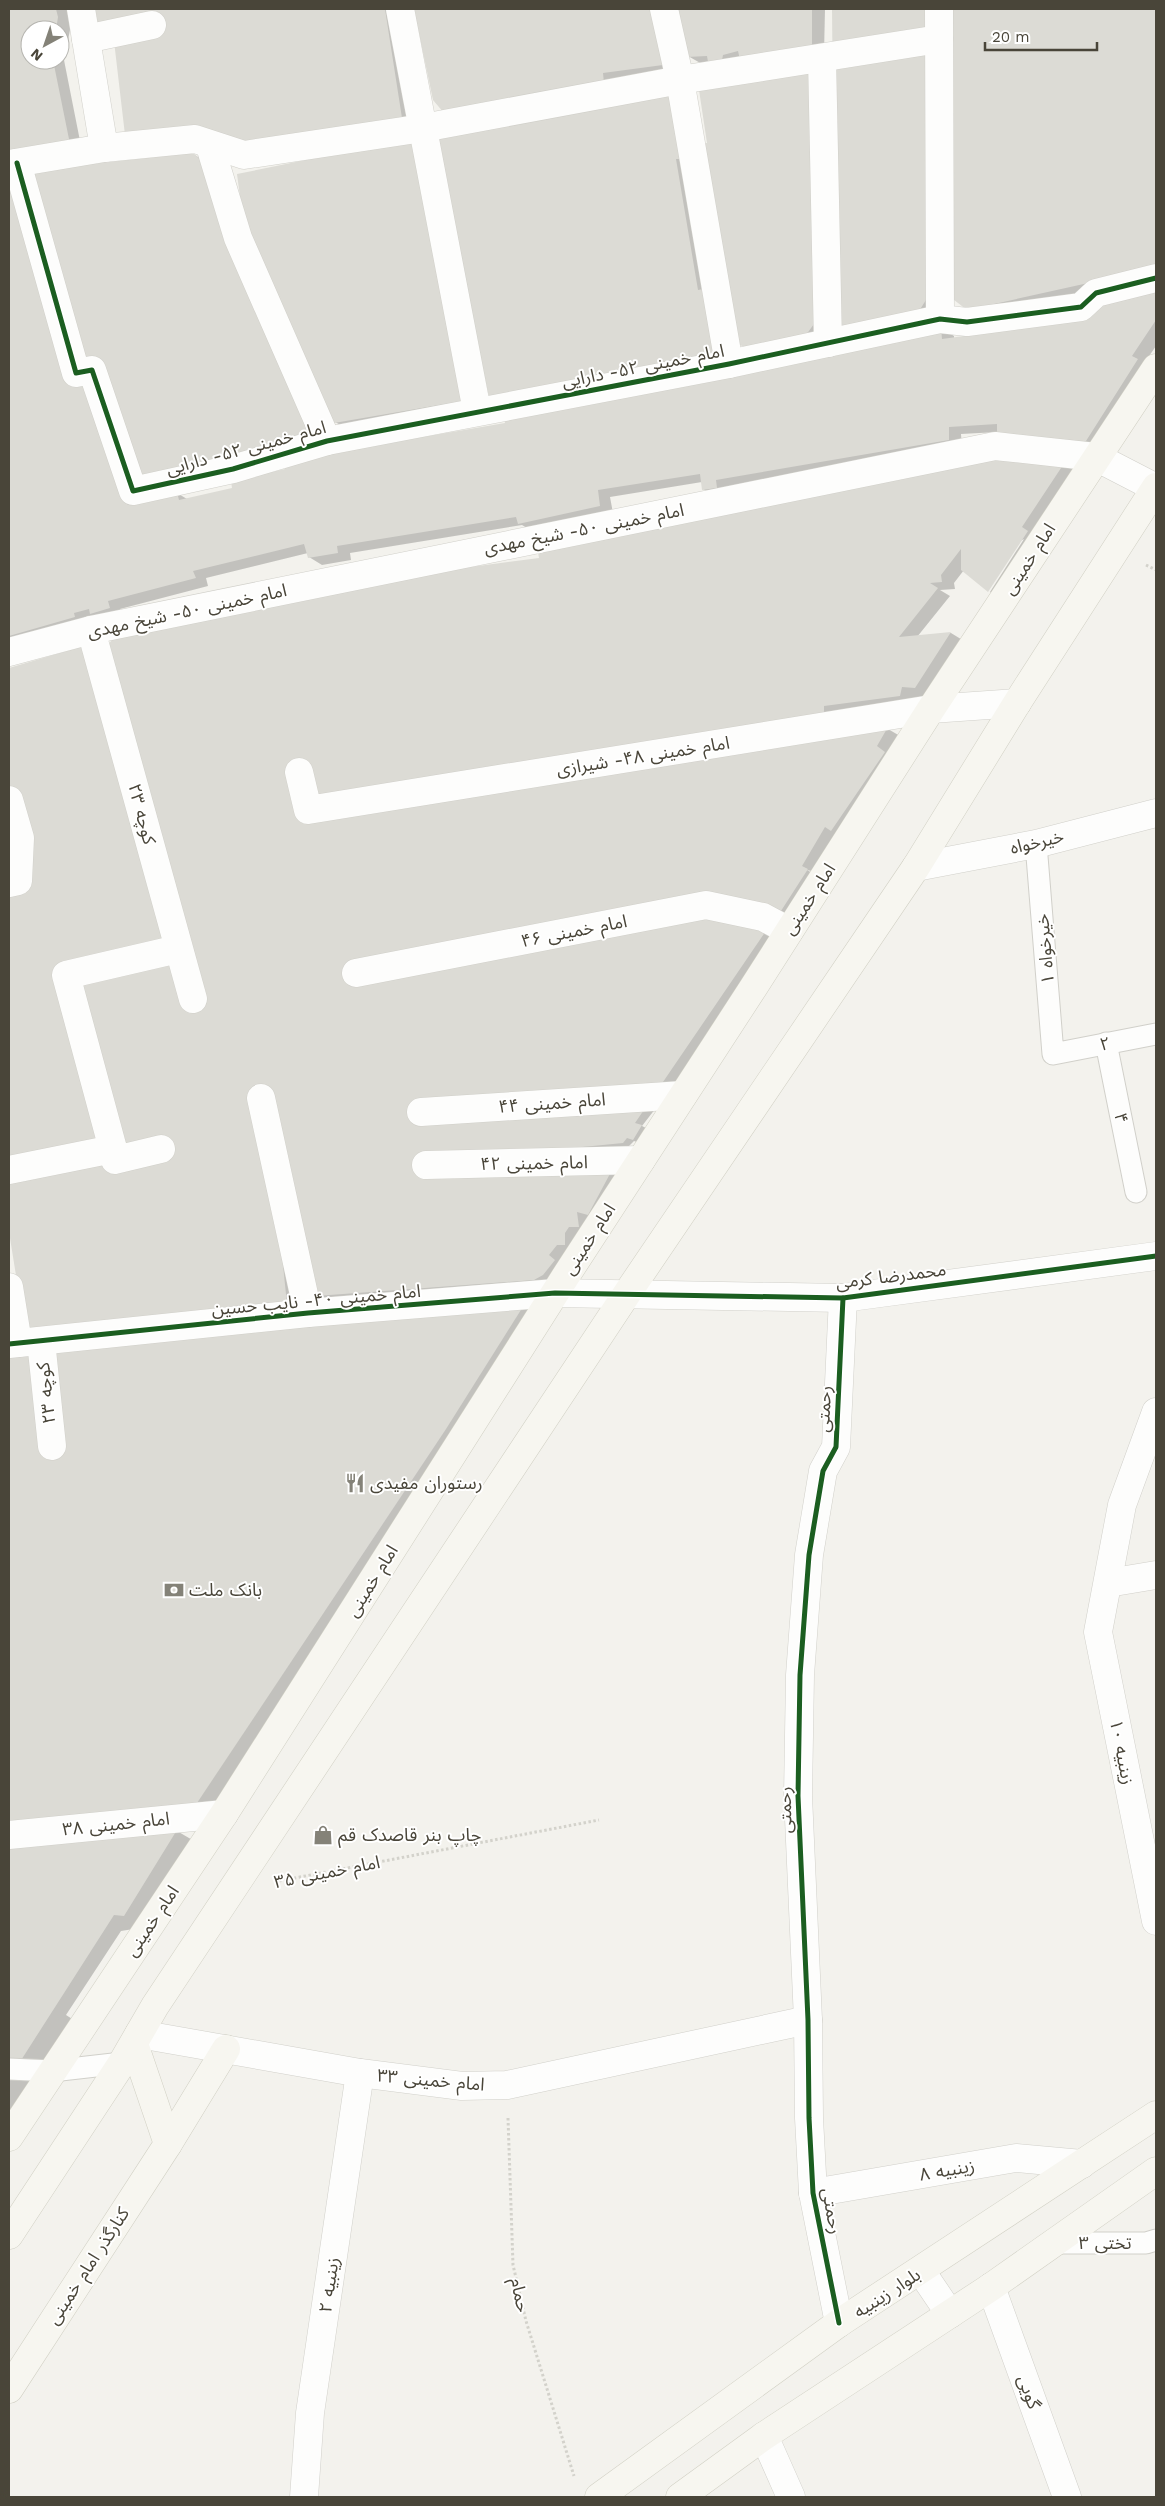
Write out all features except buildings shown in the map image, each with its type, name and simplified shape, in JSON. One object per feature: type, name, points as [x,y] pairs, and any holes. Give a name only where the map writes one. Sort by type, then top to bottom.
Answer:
[{"type":"main road","name":"امام خمینی","points":[[9,2137],[224,1814],[555,1293],[931,709],[1156,368]]},
{"type":"main road","points":[[9,2235],[132,2047],[155,2006],[626,1295],[916,866],[1017,703],[1156,488]]},
{"type":"main road","points":[[132,2047],[168,2144]]},
{"type":"main road","name":"کنارگذر امام خمینی","points":[[9,2389],[168,2144],[226,2049]]},
{"type":"main road","name":"بلوار زینبیه","points":[[599,2497],[839,2323],[921,2271],[1156,2114]]},
{"type":"main road","points":[[680,2497],[764,2436],[991,2287],[1156,2171]]},
{"type":"street","points":[[82,9],[104,148]]},
{"type":"street","points":[[400,9],[477,411]]},
{"type":"street","points":[[664,9],[680,80],[729,364]]},
{"type":"street","points":[[939,9],[940,319]]},
{"type":"street","points":[[86,38],[152,25]]},
{"type":"street","points":[[13,163],[104,148],[194,139],[210,146],[244,155],[423,128],[680,80],[939,39]]},
{"type":"street","points":[[822,58],[828,343]]},
{"type":"street","points":[[210,146],[238,238],[327,441]]},
{"type":"street","name":"امام خمینی ۵۲- دارایی","points":[[13,163],[76,373],[92,370],[133,491],[234,469],[327,441],[729,364],[940,319],[967,322],[1081,307],[1096,293],[1156,278]]},
{"type":"street","name":"امام خمینی ۵۰- شیخ مهدی","points":[[9,652],[91,630],[995,446],[1096,457],[1156,488]]},
{"type":"street","name":"کوچه ۲۳","points":[[91,630],[193,999]]},
{"type":"street","name":"امام خمینی ۴۸- شیرازی","points":[[299,772],[308,810],[931,709],[1017,703]]},
{"type":"street","points":[[9,800],[20,838],[13,882]]},
{"type":"street","name":"خیرخواه","points":[[916,866],[1036,844],[1156,812]]},
{"type":"street","name":"امام خمینی ۴۶","points":[[356,973],[706,905],[763,916],[789,931]]},
{"type":"street","points":[[161,1149],[116,1160],[66,975],[178,949]]},
{"type":"street","name":"امام خمینی ۴۴","points":[[421,1112],[683,1095]]},
{"type":"street","points":[[261,1098],[308,1313]]},
{"type":"street","points":[[9,1170],[113,1149]]},
{"type":"street","name":"امام خمینی ۴۲","points":[[426,1165],[641,1160]]},
{"type":"street","name":"محمدرضا کرمی","points":[[626,1295],[843,1298],[1156,1256]]},
{"type":"street","name":"کوچه ۲۳","points":[[9,1287],[52,1446]]},
{"type":"street","name":"امام خمینی ۴۰- نایب حسین","points":[[23,1343],[308,1313],[555,1293],[626,1295]]},
{"type":"street","name":"رحمتی","points":[[839,2323],[813,2193],[809,2118],[808,2020],[798,1796],[800,1675],[812,1536],[823,1471],[836,1446],[843,1298]]},
{"type":"street","name":"زینبیه ۱۰","points":[[1156,1412],[1122,1505],[1098,1632],[1156,1921]]},
{"type":"street","points":[[1108,1583],[1156,1575]]},
{"type":"street","name":"امام خمینی ۳۸","points":[[9,1835],[224,1814]]},
{"type":"street","name":"امام خمینی ۳۳","points":[[132,2047],[226,2049],[360,2073],[462,2086],[507,2085],[808,2020]]},
{"type":"street","name":"زینبیه ۲","points":[[304,2497],[310,2413],[360,2073]]},
{"type":"street","name":"زینبیه ۸","points":[[813,2193],[1016,2158],[1082,2164]]},
{"type":"street","points":[[921,2271],[950,2314]]},
{"type":"street","name":"گویی","points":[[991,2287],[1067,2497]]},
{"type":"street","points":[[764,2436],[791,2497]]},
{"type":"lane","name":"خیرخواه ۱","points":[[1036,844],[1053,1054]]},
{"type":"lane","name":"۲","points":[[1053,1054],[1156,1034]]},
{"type":"lane","name":"۴","points":[[1106,1044],[1136,1192]]},
{"type":"lane","points":[[9,2069],[52,2071],[132,2047]]},
{"type":"lane","name":"تختی ۳","points":[[1054,2243],[1146,2243],[1156,2240]]},
{"type":"cycle path","points":[[17,163],[76,373],[92,370],[133,491],[233,469],[327,441],[729,364],[940,319],[967,322],[1081,307],[1096,293],[1156,278]]},
{"type":"cycle path","points":[[9,1344],[308,1313],[555,1293],[843,1298],[1156,1256]]},
{"type":"cycle path","points":[[839,2323],[813,2193],[809,2118],[808,2020],[798,1796],[800,1675],[809,1555],[823,1471],[836,1447],[843,1298]]},
{"type":"place","name":"رستوران مفیدی","points":[[355,1483]]},
{"type":"place","name":"بانک ملت","points":[[174,1590]]},
{"type":"place","name":"چاپ بنر قاصدک قم","points":[[323,1835]]}]
